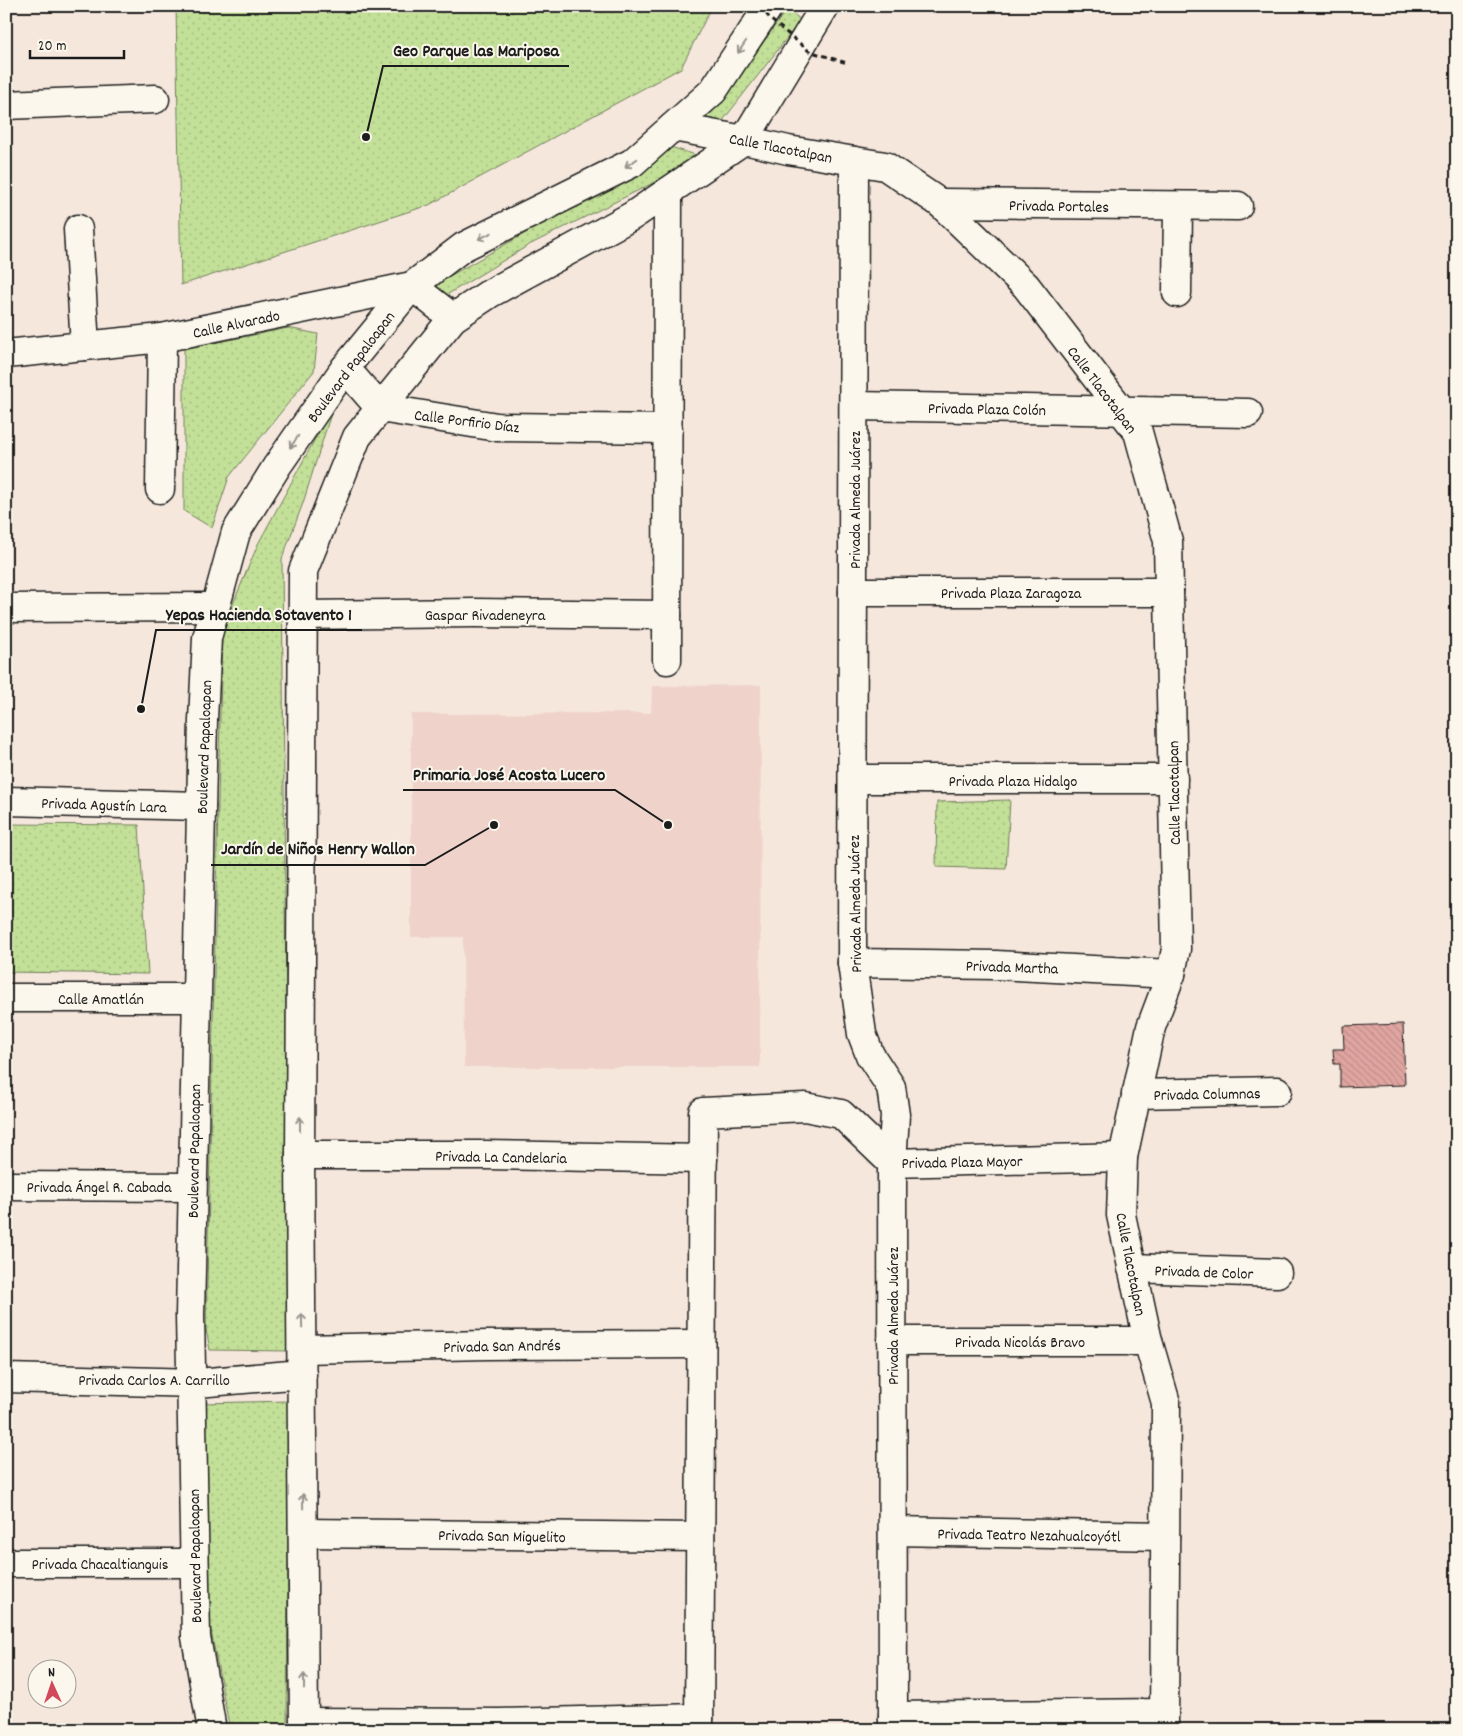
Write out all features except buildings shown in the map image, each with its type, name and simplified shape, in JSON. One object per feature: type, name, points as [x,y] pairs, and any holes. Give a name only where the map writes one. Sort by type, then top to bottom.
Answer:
[{"type":"street","name":"Boulevard Papaloapan","points":[[212,1730],[196,1637],[190,1315],[192,1186],[207,638],[236,532],[277,466],[345,368],[412,286],[463,247],[632,164],[713,91],[769,6]]},
{"type":"street","points":[[703,1159],[699,1724],[499,1723],[304,1726],[300,1154],[303,571],[357,437],[453,318],[489,294],[632,216],[744,140],[819,9]]},
{"type":"street","points":[[6,105],[155,99]]},
{"type":"street","name":"Calle Tlacotalpan","points":[[673,127],[788,150],[885,166],[940,203],[1026,286],[1138,432],[1168,541],[1176,949],[1171,974],[1150,1027],[1122,1157],[1121,1215],[1148,1341],[1166,1402],[1164,1721]]},
{"type":"street","name":"Privada Almeda Juárez","points":[[854,161],[852,963],[862,1034],[870,1055],[891,1087],[895,1115],[892,1163],[893,1723]]},
{"type":"street","points":[[667,660],[668,192]]},
{"type":"street","name":"Privada Portales","points":[[940,203],[1178,207],[1238,206]]},
{"type":"street","points":[[1177,293],[1178,207]]},
{"type":"street","points":[[78,229],[85,346]]},
{"type":"street","points":[[412,286],[453,318]]},
{"type":"street","name":"Calle Alvarado","points":[[6,354],[162,338],[412,286]]},
{"type":"street","points":[[160,489],[162,338]]},
{"type":"street","points":[[345,368],[380,408]]},
{"type":"street","name":"Privada Plaza Colón","points":[[854,406],[1248,413]]},
{"type":"street","name":"Calle Porfirio Díaz","points":[[380,408],[497,427],[668,429]]},
{"type":"street","name":"Privada Plaza Zaragoza","points":[[853,592],[1169,592]]},
{"type":"street","points":[[6,608],[215,607]]},
{"type":"street","name":"Gaspar Rivadeneyra","points":[[303,615],[476,613],[668,615]]},
{"type":"street","name":"Privada Plaza Hidalgo","points":[[853,779],[1173,779]]},
{"type":"street","name":"Privada Agustín Lara","points":[[6,801],[201,806]]},
{"type":"street","name":"Privada Martha","points":[[852,963],[996,965],[1171,974]]},
{"type":"street","name":"Calle Amatlán","points":[[6,998],[197,998]]},
{"type":"street","name":"Privada Columnas","points":[[1136,1094],[1277,1091]]},
{"type":"street","name":"Privada Plaza Mayor","points":[[703,1159],[703,1112],[805,1107],[841,1114],[892,1163],[1122,1157]]},
{"type":"street","name":"Privada La Candelaria","points":[[300,1154],[703,1159]]},
{"type":"street","name":"Privada Ángel R. Cabada","points":[[6,1186],[192,1186]]},
{"type":"street","name":"Privada de Color","points":[[1132,1268],[1277,1273]]},
{"type":"street","name":"Privada Nicolás Bravo","points":[[892,1341],[1148,1341]]},
{"type":"street","name":"Privada San Andrés","points":[[302,1361],[487,1345],[701,1344]]},
{"type":"street","name":"Privada Carlos A. Carrillo","points":[[6,1378],[191,1382],[302,1361]]},
{"type":"street","name":"Privada Teatro Nezahualcoyótl","points":[[893,1531],[1165,1536]]},
{"type":"street","name":"Privada San Miguelito","points":[[304,1533],[700,1537]]},
{"type":"street","name":"Privada Chacaltianguis","points":[[6,1563],[194,1564]]},
{"type":"street","points":[[893,1723],[1164,1721]]},
{"type":"path","points":[[760,6],[770,19],[809,51],[847,63]]},
{"type":"shaded area","points":[[761,685],[760,1067],[464,1067],[463,937],[411,937],[411,714],[651,713],[652,686]]},
{"type":"green space","points":[[176,6],[712,6],[681,68],[429,205],[181,285]]},
{"type":"green space","points":[[787,9],[801,20],[721,123],[700,117],[735,82]]},
{"type":"green space","points":[[664,145],[696,155],[659,180],[529,245],[430,305],[423,291],[616,182]]},
{"type":"green space","points":[[288,328],[318,334],[314,371],[229,477],[212,528],[184,511],[184,349]]},
{"type":"green space","points":[[334,404],[303,503],[282,559],[289,1351],[210,1350],[206,1329],[222,630],[258,544]]},
{"type":"green space","points":[[1010,800],[1006,869],[936,867],[937,802]]},
{"type":"green space","points":[[6,824],[139,825],[148,974],[6,972]]},
{"type":"green space","points":[[289,1401],[287,1730],[230,1730],[208,1615],[202,1403]]},
{"type":"place","name":"Geo Parque las Mariposa","points":[[366,137]]},
{"type":"place","name":"Yepas Hacienda Sotavento 1","points":[[141,709]]},
{"type":"place","name":"Jardín de Niños Henry Wallon","points":[[494,825]]},
{"type":"place","name":"Primaria José Acosta Lucero","points":[[668,825]]}]
